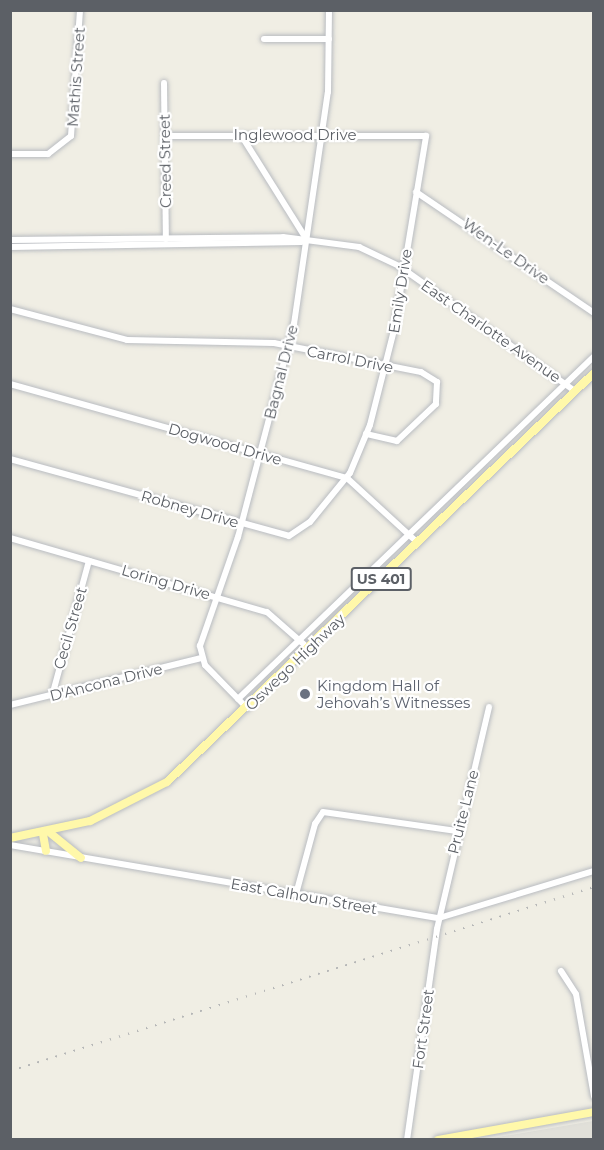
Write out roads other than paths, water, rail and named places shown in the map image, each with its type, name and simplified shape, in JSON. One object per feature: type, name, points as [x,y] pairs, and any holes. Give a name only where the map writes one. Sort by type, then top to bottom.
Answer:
[{"type":"main road","name":"Oswego Highway","points":[[10,838],[71,827],[167,782],[594,374]]},
{"type":"main road","points":[[66,849],[63,839],[71,827]]},
{"type":"main road","points":[[46,833],[81,858]]},
{"type":"main road","points":[[46,833],[46,851]]},
{"type":"main road","points":[[438,1140],[594,1112]]},
{"type":"street","name":"Mathis Street","points":[[10,154],[44,155],[66,142],[76,117],[80,10]]},
{"type":"street","name":"Bagnal Drive","points":[[201,658],[201,641],[242,524],[289,346],[321,134],[329,39],[329,10]]},
{"type":"street","points":[[264,39],[329,39]]},
{"type":"street","name":"Creed Street","points":[[164,83],[166,238]]},
{"type":"street","points":[[241,135],[305,241]]},
{"type":"street","name":"Inglewood Drive","points":[[165,136],[425,135]]},
{"type":"street","name":"Emily Drive","points":[[347,478],[366,434],[386,367],[425,135]]},
{"type":"street","name":"Wen-Le Drive","points":[[416,192],[594,313]]},
{"type":"street","name":"East Charlotte Avenue","points":[[10,240],[166,238],[305,241],[359,247],[403,269],[575,391]]},
{"type":"street","name":"East Charlotte Avenue","points":[[10,247],[305,241]]},
{"type":"street","name":"Carrol Drive","points":[[10,309],[140,342],[289,346],[428,374],[439,385],[440,397],[397,441],[366,434]]},
{"type":"street","name":"Oswego Highway","points":[[238,699],[594,357]]},
{"type":"street","name":"Dogwood Drive","points":[[10,384],[347,478],[418,543]]},
{"type":"street","name":"Robney Drive","points":[[10,459],[242,524],[297,533],[347,478]]},
{"type":"street","name":"Loring Drive","points":[[10,538],[267,612],[308,648]]},
{"type":"street","name":"Cecil Street","points":[[52,696],[89,561]]},
{"type":"street","points":[[201,658],[247,708]]},
{"type":"street","name":"D'Ancona Drive","points":[[10,705],[201,658]]},
{"type":"street","name":"Pruite Lane","points":[[439,918],[457,831],[489,707]]},
{"type":"street","points":[[296,894],[315,824],[323,812],[457,831]]},
{"type":"street","name":"East Calhoun Street","points":[[10,845],[439,918],[594,871]]},
{"type":"street","name":"Fort Street","points":[[407,1140],[439,918]]},
{"type":"street","points":[[561,971],[576,994],[594,1096]]},
{"type":"railway","points":[[10,1071],[594,887]]},
{"type":"place","name":"Kingdom Hall of Jehovah’s Witnesses","points":[[305,694]]}]
